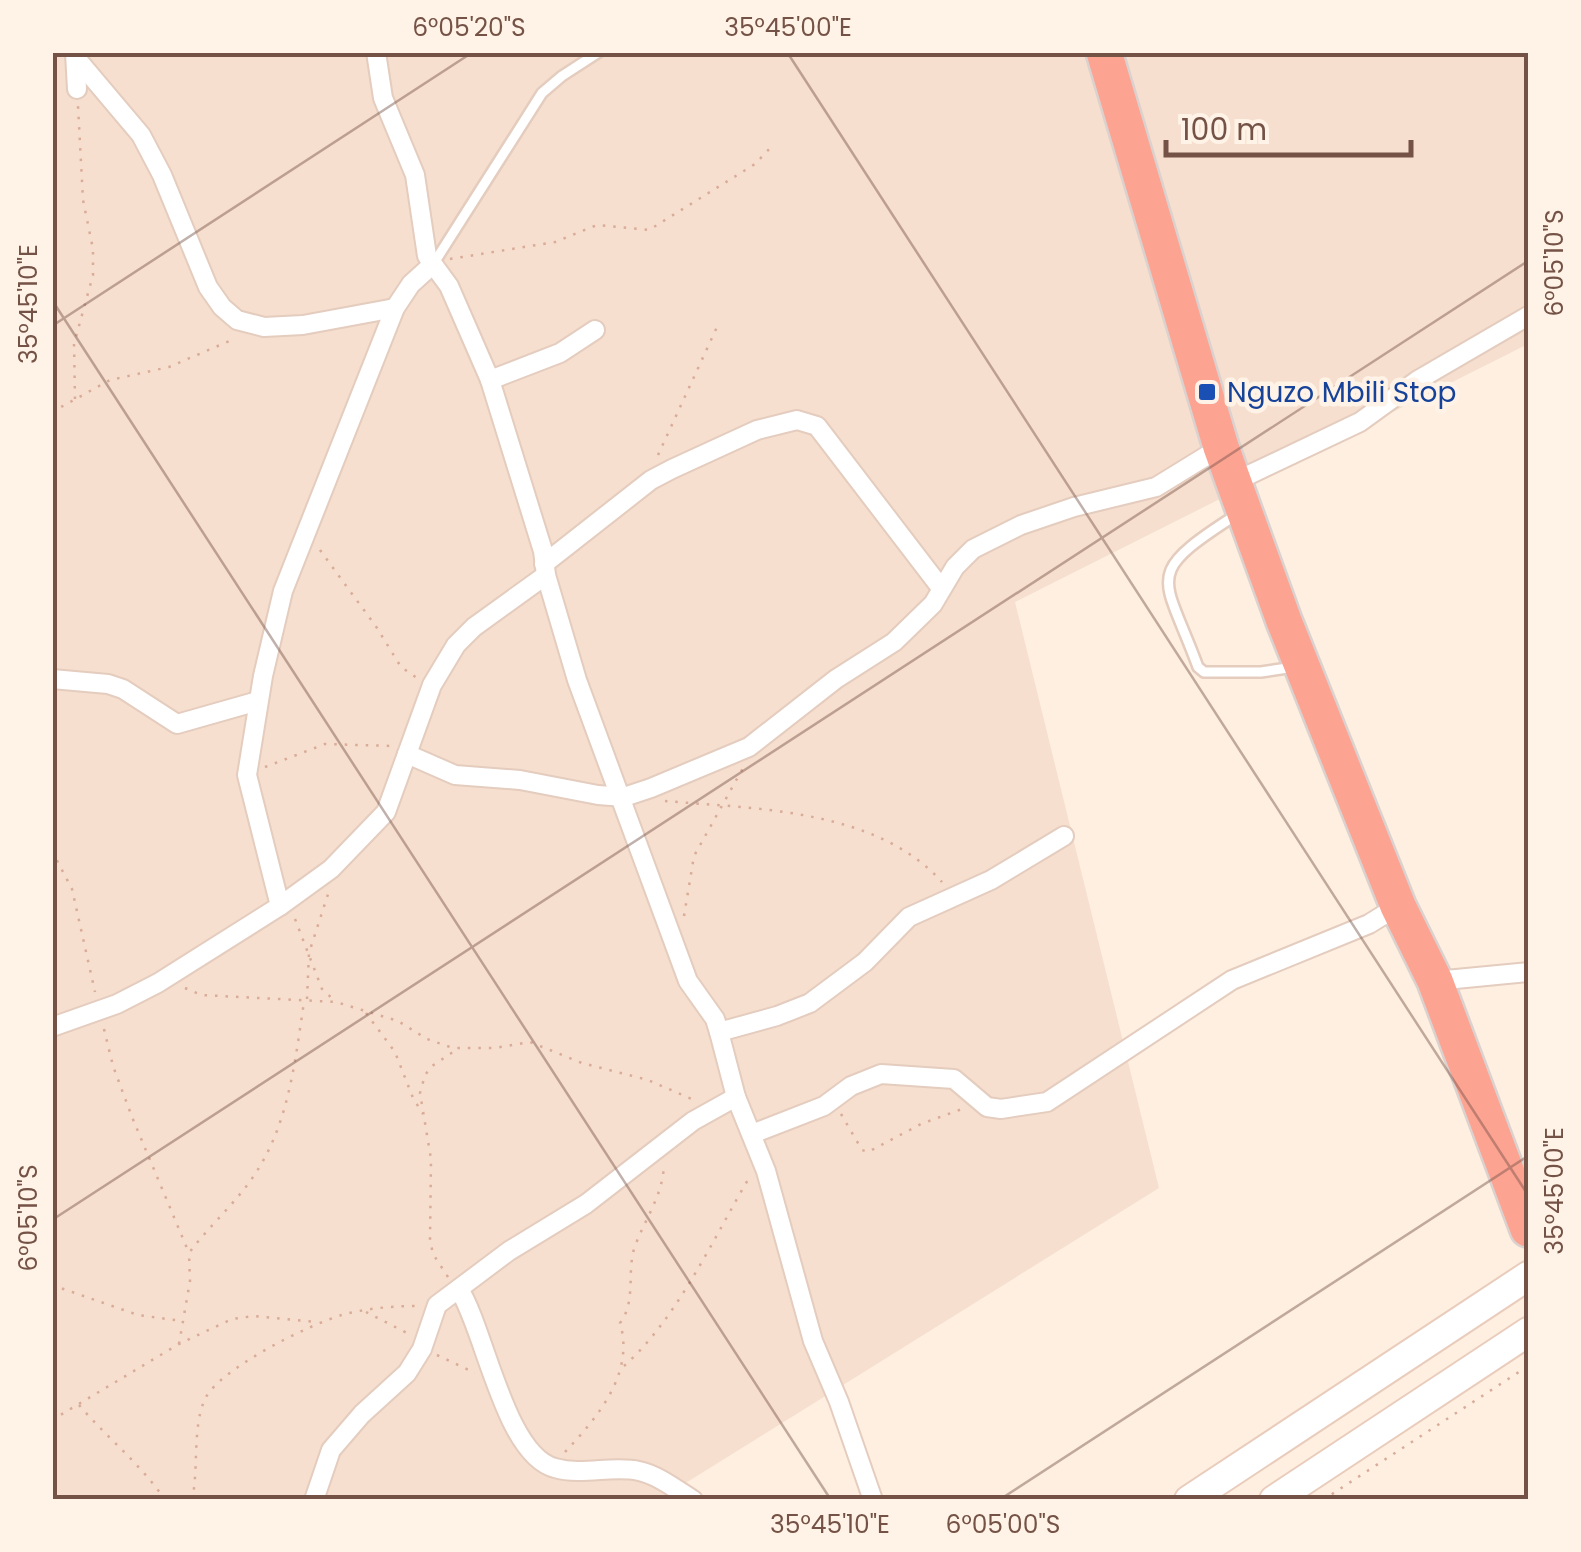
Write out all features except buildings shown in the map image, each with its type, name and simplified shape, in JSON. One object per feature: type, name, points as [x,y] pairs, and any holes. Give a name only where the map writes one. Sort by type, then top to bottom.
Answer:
[{"type":"highway","points":[[1104,52],[1221,447],[1302,666],[1398,906],[1436,981],[1528,1229]]},
{"type":"main road","points":[[1188,1500],[1528,1276]]},
{"type":"main road","points":[[1274,1500],[1528,1332]]},
{"type":"street","points":[[376,52],[383,98],[415,174],[423,241],[449,286],[490,380],[578,680],[688,981],[719,1032],[736,1097],[761,1158],[813,1341],[873,1500]]},
{"type":"street","points":[[76,55],[141,135],[208,286],[222,308],[238,320],[264,327],[303,325],[395,308]]},
{"type":"street","points":[[76,55],[77,90]]},
{"type":"street","points":[[284,903],[247,775],[258,701],[284,591],[395,308],[411,284],[434,263]]},
{"type":"street","points":[[1239,496],[1360,422],[1418,380],[1528,316]]},
{"type":"street","points":[[490,380],[560,354],[596,330]]},
{"type":"street","points":[[52,1028],[136,995],[284,903],[331,869],[386,812],[442,665],[474,627],[651,480],[757,430],[797,420],[809,421],[825,436],[940,588]]},
{"type":"street","points":[[408,751],[455,775],[520,780],[622,797],[750,747],[846,672],[909,630],[933,604],[940,588],[972,548],[1074,506],[1156,486],[1221,447]]},
{"type":"street","points":[[52,679],[122,689],[177,724],[258,701]]},
{"type":"street","points":[[719,1032],[810,1003],[865,962],[898,925],[990,880],[1064,836]]},
{"type":"street","points":[[752,1134],[831,1102],[867,1078],[900,1073],[954,1078],[983,1105],[1000,1109],[1047,1102],[1232,980],[1369,924],[1398,906]]},
{"type":"street","points":[[1436,981],[1528,972]]},
{"type":"street","points":[[314,1500],[330,1450],[407,1373],[422,1348],[438,1305],[509,1251],[586,1204],[665,1142],[736,1097]]},
{"type":"street","points":[[459,1289],[495,1382],[529,1450],[550,1467],[588,1473],[636,1470],[694,1500]]},
{"type":"lane","points":[[434,263],[542,93],[599,52]]},
{"type":"lane","points":[[1239,496],[1170,568],[1166,582],[1169,596],[1198,667],[1204,672],[1262,672],[1302,666]]},
{"type":"path","points":[[75,399],[74,344],[93,274],[93,250],[83,200],[77,90]]},
{"type":"path","points":[[434,263],[556,242],[598,224],[649,230],[755,164],[774,144]]},
{"type":"path","points":[[52,412],[110,380],[169,366],[264,327]]},
{"type":"path","points":[[651,480],[661,444],[717,327]]},
{"type":"path","points":[[310,532],[401,667],[432,686]]},
{"type":"path","points":[[247,775],[325,744],[408,751]]},
{"type":"path","points":[[672,939],[689,901],[694,856],[739,778],[750,747]]},
{"type":"path","points":[[622,797],[724,806],[872,832],[918,858],[955,896]]},
{"type":"path","points":[[53,855],[72,889],[113,1066],[189,1253],[190,1281],[179,1344]]},
{"type":"path","points":[[189,1253],[244,1189],[270,1149],[292,1083],[308,953],[328,900],[331,869]]},
{"type":"path","points":[[284,903],[322,989],[336,1002]]},
{"type":"path","points":[[173,973],[182,986],[202,995],[336,1002],[398,1021],[444,1045],[496,1048],[530,1042],[582,1063],[648,1080],[714,1110]]},
{"type":"path","points":[[366,1012],[395,1052],[424,1116]]},
{"type":"path","points":[[459,1289],[439,1265],[430,1240],[430,1160],[420,1093],[425,1074],[461,1048]]},
{"type":"path","points":[[831,1102],[864,1152],[922,1124],[983,1105]]},
{"type":"path","points":[[623,1367],[625,1340],[620,1323],[630,1303],[635,1246],[664,1184],[665,1142]]},
{"type":"path","points":[[550,1467],[591,1426],[623,1367],[647,1344],[761,1158]]},
{"type":"path","points":[[52,1285],[138,1315],[184,1321]]},
{"type":"path","points":[[192,1500],[201,1410],[207,1395],[246,1362],[318,1322],[387,1306],[438,1305]]},
{"type":"path","points":[[364,1311],[400,1327],[422,1348],[495,1382]]},
{"type":"path","points":[[52,1420],[179,1344],[240,1316],[318,1322]]},
{"type":"path","points":[[1323,1500],[1528,1366]]},
{"type":"path","points":[[78,1404],[142,1468],[165,1500]]},
{"type":"shaded area","points":[[52,53],[1528,53],[1528,344],[1015,602],[1159,1188],[660,1499],[53,1499]]},
{"type":"place","name":"Nguzo Mbili Stop","points":[[1207,392]]}]
